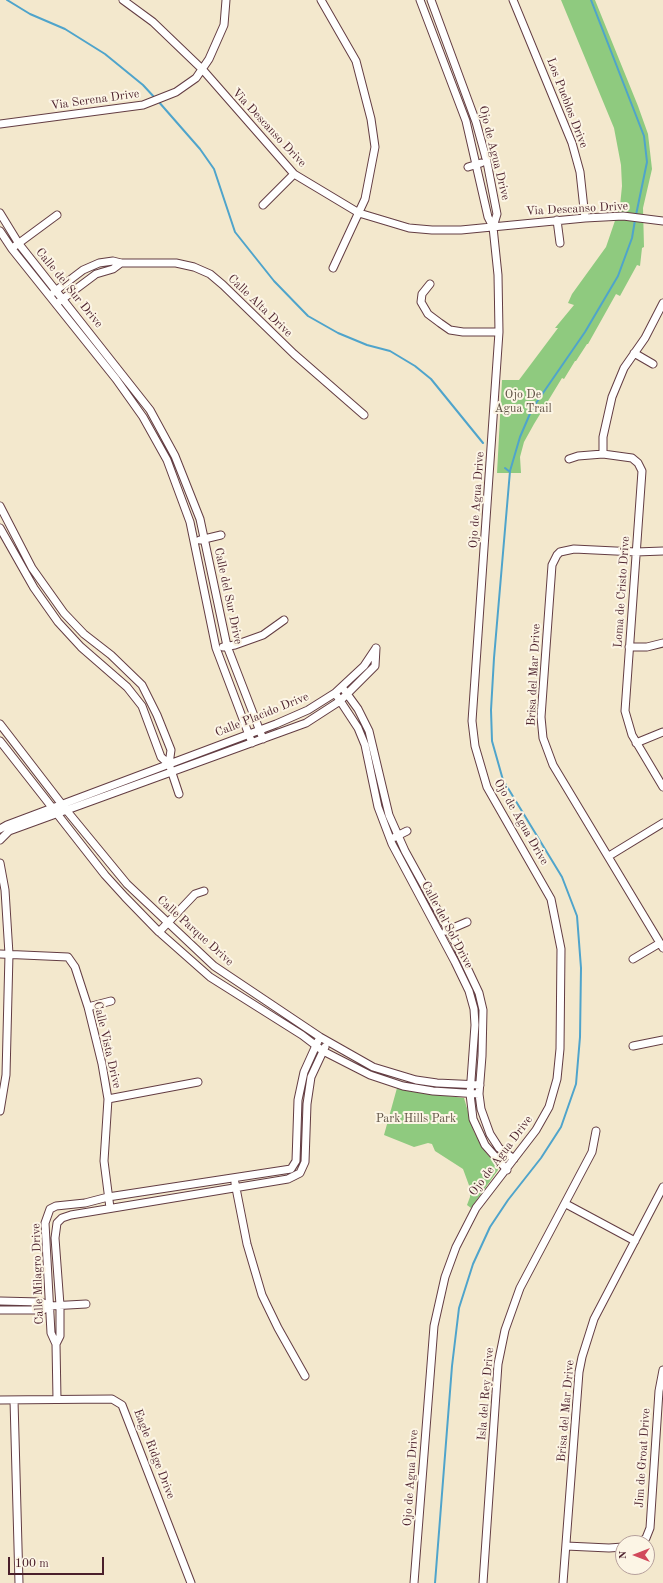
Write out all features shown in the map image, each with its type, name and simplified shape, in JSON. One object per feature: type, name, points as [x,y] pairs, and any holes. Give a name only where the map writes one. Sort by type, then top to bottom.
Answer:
[{"type":"street","name":"Via Descanso Drive","points":[[123,0],[153,22],[203,70],[294,174],[358,213],[409,228],[461,230],[584,218],[639,217],[663,221]]},
{"type":"street","name":"Via Serena Drive","points":[[0,124],[147,104],[176,92],[196,78],[203,70],[224,26],[226,0]]},
{"type":"street","points":[[321,0],[356,61],[372,119],[375,147],[365,199],[333,268]]},
{"type":"street","points":[[420,0],[466,121],[488,217],[493,227]]},
{"type":"street","name":"Ojo de Agua Drive","points":[[414,1583],[434,1333],[439,1300],[448,1267],[465,1228],[476,1208],[507,1170],[536,1130],[549,1107],[557,1079],[560,1049],[561,948],[551,899],[487,787],[476,753],[472,720],[499,332],[498,275],[493,227],[498,214],[487,162],[458,69],[431,0]]},
{"type":"street","name":"Los Pueblos Drive","points":[[513,0],[572,142],[580,172],[584,218]]},
{"type":"street","points":[[448,73],[458,69]]},
{"type":"street","points":[[468,166],[487,162]]},
{"type":"street","points":[[263,205],[294,174]]},
{"type":"street","name":"Calle del Sur Drive","points":[[0,213],[19,244],[150,410],[175,456],[200,518],[226,646],[263,739]]},
{"type":"street","points":[[12,249],[57,216]]},
{"type":"street","points":[[557,220],[560,243]]},
{"type":"street","name":"Calle del Sur Drive","points":[[0,230],[12,249],[116,379],[143,417],[167,460],[186,507],[216,648],[252,743]]},
{"type":"street","points":[[99,263],[102,272]]},
{"type":"street","name":"Calle Alta Drive","points":[[50,295],[83,270],[99,263],[176,263],[194,267],[210,274],[294,354],[364,415]]},
{"type":"street","name":"Calle Alta Drive","points":[[57,304],[83,282],[102,272],[113,269],[121,263]]},
{"type":"street","points":[[430,284],[422,294],[421,302],[428,314],[450,330],[463,332],[499,332]]},
{"type":"street","points":[[603,454],[603,437],[612,397],[624,368],[634,354],[663,303]]},
{"type":"street","points":[[634,354],[653,364]]},
{"type":"street","points":[[116,379],[123,374]]},
{"type":"street","name":"Loma de Cristo Drive","points":[[569,460],[578,456],[603,454],[632,458],[638,463],[642,471],[625,711],[630,730],[636,743],[663,787]]},
{"type":"street","points":[[167,460],[175,456]]},
{"type":"street","points":[[0,506],[32,568],[64,613],[84,634],[114,657],[142,685],[157,715],[171,750],[169,764]]},
{"type":"street","points":[[0,528],[24,571],[58,622],[81,647],[106,667],[127,687],[142,706],[161,757],[169,764],[178,794]]},
{"type":"street","points":[[194,541],[220,536]]},
{"type":"street","name":"Brisa del Mar Drive","points":[[633,959],[661,945],[609,856],[553,765],[543,738],[541,717],[552,565],[557,555],[568,550],[636,552],[663,551]]},
{"type":"street","points":[[24,571],[32,568]]},
{"type":"street","points":[[216,648],[263,635],[284,620]]},
{"type":"street","points":[[629,647],[647,647],[663,643]]},
{"type":"street","name":"Calle Placido Drive","points":[[0,840],[9,831],[57,814],[64,808],[108,791],[169,764],[260,730],[308,710],[342,687],[364,666],[376,648],[375,666],[340,700],[306,723],[172,772],[108,791]]},
{"type":"street","points":[[106,667],[114,657]]},
{"type":"street","name":"Calle del Sol Drive","points":[[342,687],[358,709],[369,732],[376,775],[378,807],[390,839],[469,991],[474,1009],[475,1025],[470,1094],[473,1119],[480,1136],[491,1153],[507,1170]]},
{"type":"street","name":"Calle del Sol Drive","points":[[335,693],[358,728],[389,815],[398,835],[449,929],[479,993],[483,1010],[479,1094],[483,1120],[499,1148],[514,1159]]},
{"type":"street","name":"Calle Parque Drive","points":[[0,724],[64,808],[127,884],[214,966],[320,1037],[373,1067],[416,1080],[437,1083],[480,1085]]},
{"type":"street","points":[[636,743],[663,732]]},
{"type":"street","name":"Calle Parque Drive","points":[[0,741],[31,778],[52,808],[105,875],[159,932],[210,977],[323,1050],[370,1075],[416,1088],[479,1094]]},
{"type":"street","points":[[31,778],[38,773]]},
{"type":"street","name":"Calle Placido Drive","points":[[0,829],[52,808],[64,808]]},
{"type":"street","points":[[609,856],[663,823]]},
{"type":"street","points":[[390,839],[407,831]]},
{"type":"street","points":[[0,862],[5,890],[9,954],[3,1045],[6,1075],[0,1111]]},
{"type":"street","points":[[105,875],[114,868]]},
{"type":"street","points":[[159,932],[195,894],[204,891]]},
{"type":"street","points":[[440,934],[466,922]]},
{"type":"street","name":"Calle Vista Drive","points":[[0,954],[68,957],[75,966],[88,1006],[102,1064],[108,1099],[104,1161],[110,1208]]},
{"type":"street","points":[[238,996],[244,986]]},
{"type":"street","points":[[88,1006],[111,1001]]},
{"type":"street","points":[[320,1037],[315,1045],[304,1072],[298,1103],[296,1161],[292,1167],[300,1173],[305,1162],[307,1104],[312,1077],[323,1050],[328,1042]]},
{"type":"street","points":[[633,1046],[663,1040]]},
{"type":"street","points":[[474,1049],[482,1050]]},
{"type":"street","points":[[370,1075],[373,1067]]},
{"type":"street","points":[[416,1080],[416,1088]]},
{"type":"street","points":[[108,1099],[198,1082]]},
{"type":"street","points":[[298,1103],[307,1104]]},
{"type":"street","name":"Isla del Rey Drive","points":[[483,1583],[498,1364],[502,1343],[510,1314],[520,1288],[566,1204],[592,1152],[596,1132]]},
{"type":"street","name":"Calle Milagro Drive","points":[[57,1400],[56,1344],[51,1333],[46,1223],[50,1209],[56,1206],[85,1203],[108,1197],[286,1170],[292,1167]]},
{"type":"street","name":"Calle Milagro Drive","points":[[56,1344],[60,1336],[60,1306],[55,1238],[57,1223],[59,1220],[71,1215],[110,1208],[288,1179],[300,1173]]},
{"type":"street","points":[[235,1178],[247,1244],[262,1295],[278,1328],[305,1376]]},
{"type":"street","name":"Brisa del Mar Drive","points":[[563,1583],[578,1372],[594,1319],[663,1187]]},
{"type":"street","points":[[173,1188],[175,1197]]},
{"type":"street","points":[[566,1204],[635,1241]]},
{"type":"street","points":[[48,1214],[59,1220]]},
{"type":"street","points":[[0,1301],[41,1302],[50,1306],[86,1304]]},
{"type":"street","points":[[0,1310],[43,1310],[50,1306]]},
{"type":"street","name":"Jim de Groat Drive","points":[[647,1535],[650,1528],[658,1391],[663,1370]]},
{"type":"street","name":"Eagle Ridge Drive","points":[[0,1400],[112,1399],[122,1405],[191,1583]]},
{"type":"street","points":[[14,1400],[19,1583]]},
{"type":"street","points":[[566,1546],[615,1548]]},
{"type":"green space","name":"Ojo De Agua Trail","points":[[561,0],[595,0],[648,134],[652,169],[643,208],[644,247],[642,248],[640,266],[637,265],[620,296],[616,294],[588,344],[564,379],[562,378],[524,442],[520,457],[521,473],[497,473],[502,380],[519,380],[558,328],[555,328],[574,305],[568,303],[572,294],[606,247],[620,206],[622,186],[621,165],[614,128]]},
{"type":"green space","name":"Park Hills Park","points":[[397,1088],[464,1098],[474,1132],[498,1170],[471,1208],[467,1205],[470,1197],[470,1188],[463,1169],[435,1151],[432,1144],[428,1143],[414,1147],[384,1135]]},
{"type":"waterway","points":[[7,0],[30,14],[65,29],[105,54],[143,85],[155,98]]},
{"type":"waterway","points":[[591,0],[644,136],[647,162],[636,215]]},
{"type":"waterway","points":[[158,101],[200,149],[214,169],[235,232],[274,281],[308,316],[338,333],[367,345],[390,351],[415,366],[431,379],[483,443]]},
{"type":"waterway","points":[[435,1583],[452,1366],[459,1308],[473,1264],[490,1227],[508,1200],[541,1158],[561,1127],[576,1084],[580,1037],[581,968],[577,916],[562,877],[503,780],[492,741],[491,710],[494,658],[510,471],[520,437],[532,409],[585,332],[618,276],[632,238],[635,220]]},
{"type":"waterway","points":[[505,468],[510,472]]}]
